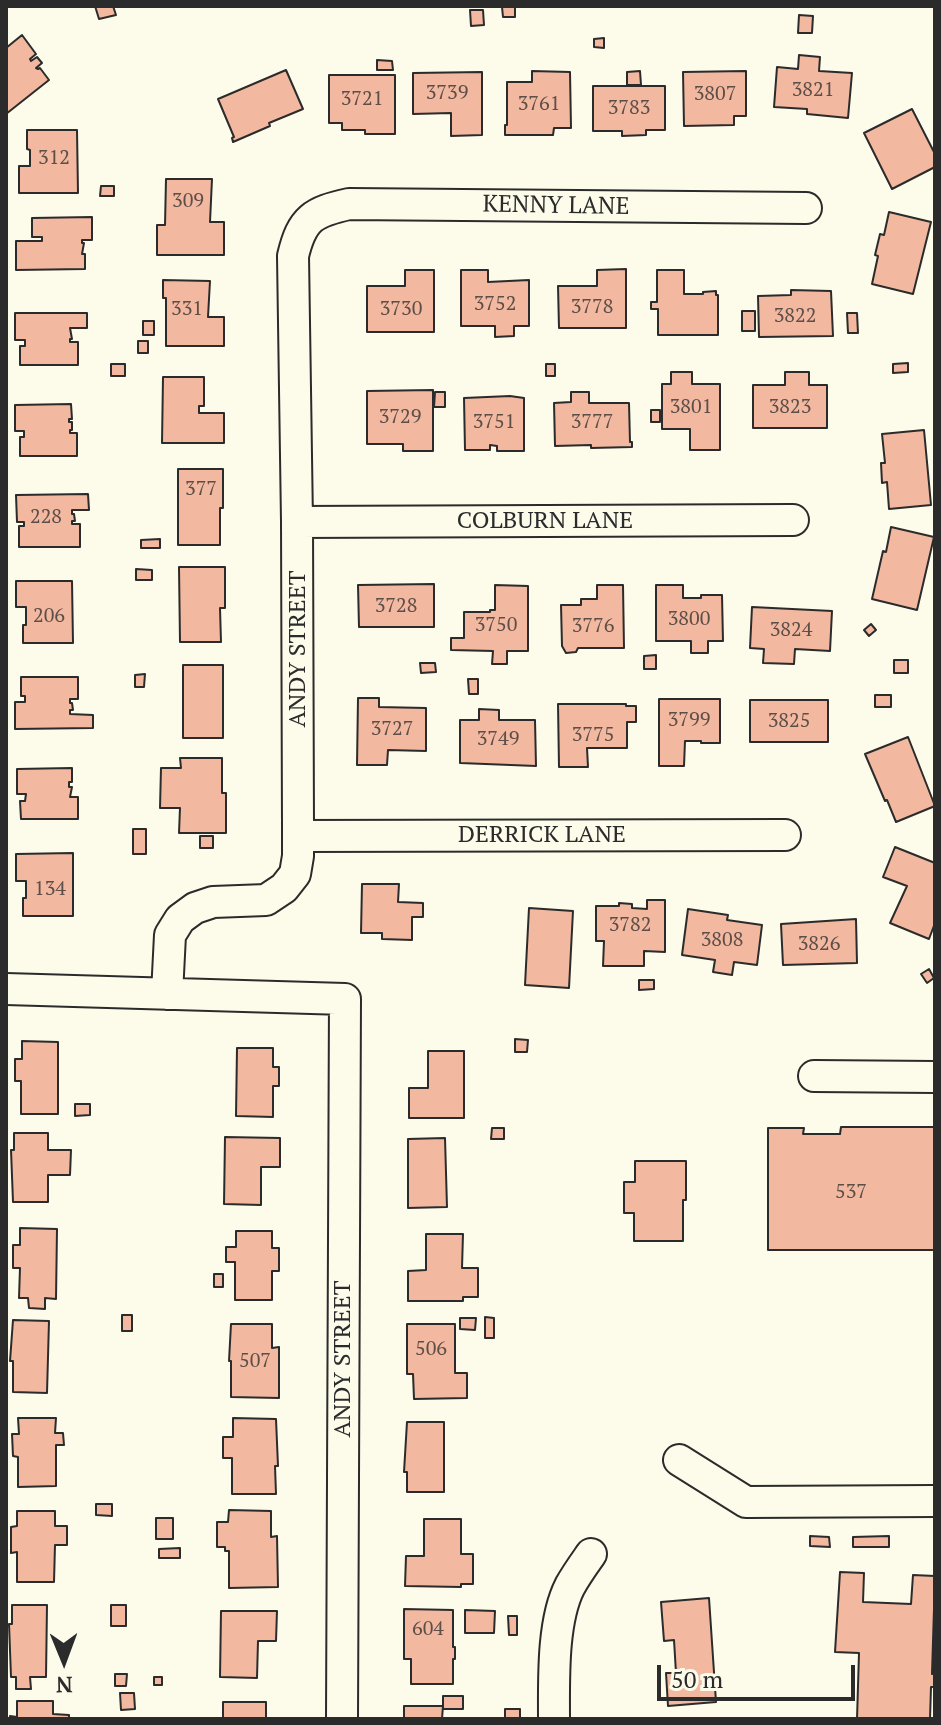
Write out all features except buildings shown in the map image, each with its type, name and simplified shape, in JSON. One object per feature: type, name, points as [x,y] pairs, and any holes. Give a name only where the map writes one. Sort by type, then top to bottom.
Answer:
[{"type":"street","name":"KENNY LANE","points":[[308,219],[327,209],[349,204],[806,208]]},
{"type":"street","name":"ANDY STREET","points":[[308,219],[298,236],[293,256],[297,522],[298,856],[295,874],[284,888],[266,900],[213,902],[195,908],[180,919],[170,935],[167,994],[345,999],[342,1719]]},
{"type":"street","name":"COLBURN LANE","points":[[297,522],[793,520]]},
{"type":"street","name":"DERRICK LANE","points":[[298,836],[785,835]]},
{"type":"street","points":[[6,989],[167,994]]},
{"type":"street","points":[[814,1076],[935,1077]]},
{"type":"street","points":[[679,1460],[746,1502],[935,1501]]},
{"type":"street","points":[[554,1719],[559,1623],[569,1588],[591,1554]]}]
